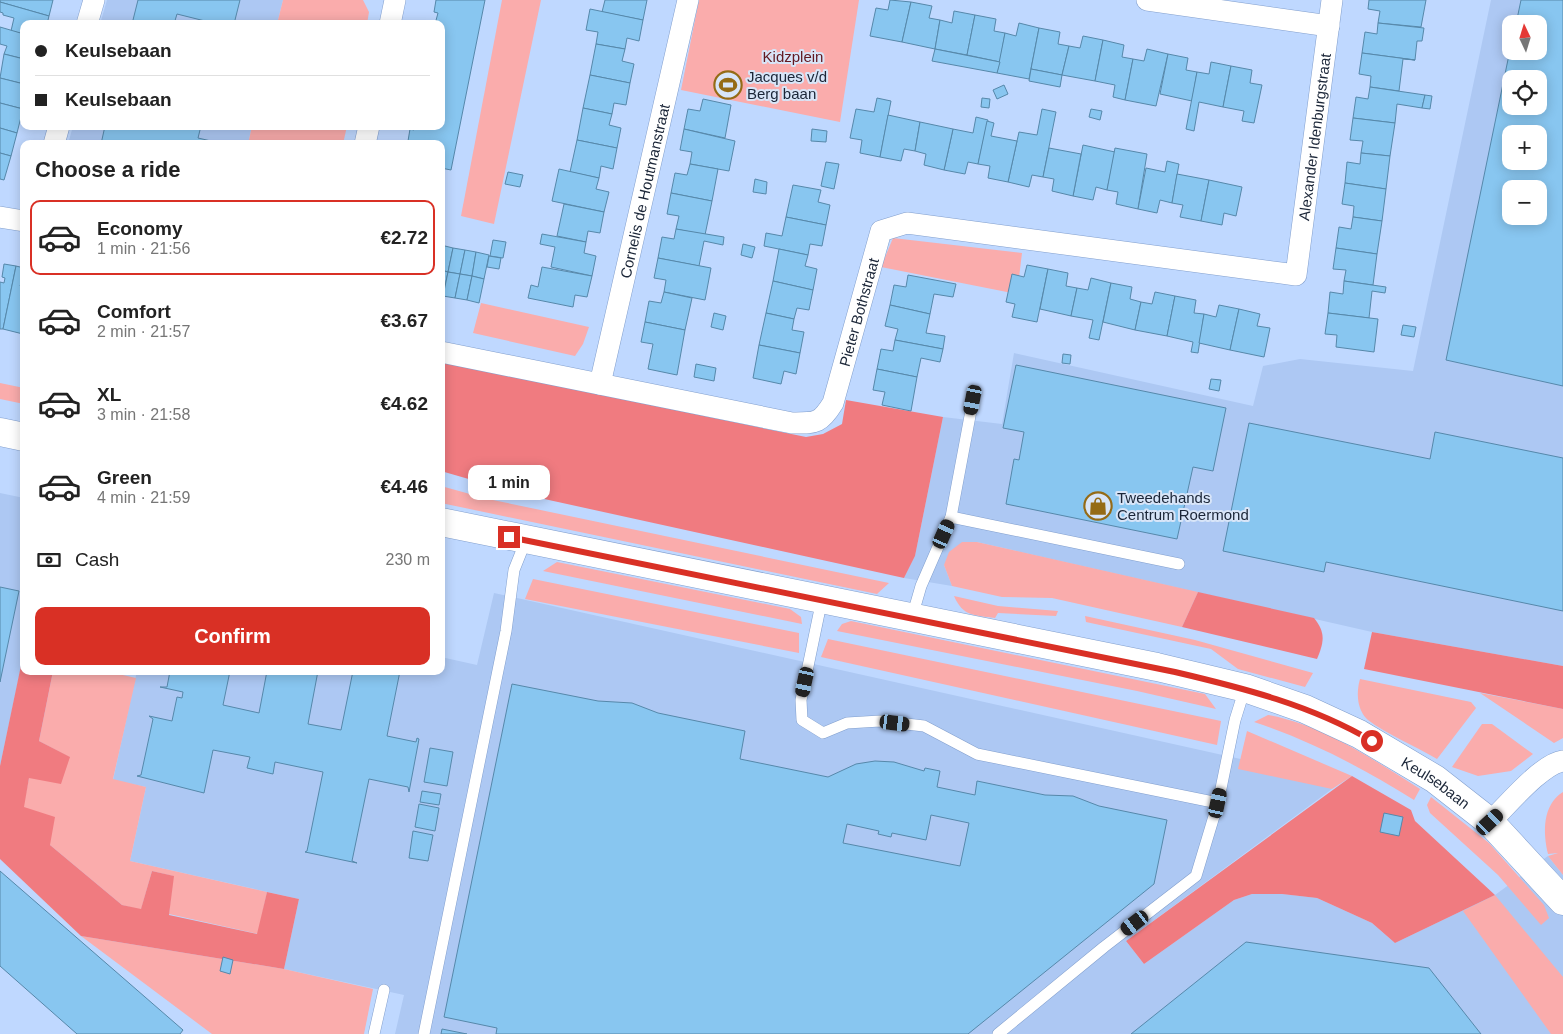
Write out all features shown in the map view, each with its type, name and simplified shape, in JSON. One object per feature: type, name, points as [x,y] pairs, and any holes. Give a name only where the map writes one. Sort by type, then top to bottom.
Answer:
[{"type":"street","points":[[88,20],[94,0]]},
{"type":"street","points":[[391,20],[395,0]]},
{"type":"street","name":"Cornelis de Houtmanstraat","points":[[600,384],[688,0]]},
{"type":"street","points":[[1147,0],[1329,26]]},
{"type":"street","name":"Alexander Idenburgstraat","points":[[1296,275],[1332,0]]},
{"type":"street","points":[[0,216],[20,221]]},
{"type":"street","name":"Pieter Bothstraat","points":[[445,353],[792,423],[811,423],[824,418],[833,403],[881,231],[907,223],[1296,275]]},
{"type":"street","points":[[0,432],[20,436]]},
{"type":"street","name":"Keulsebaan","points":[[445,523],[1157,667],[1245,688],[1305,709],[1360,734],[1435,779],[1490,822],[1563,901]]},
{"type":"street","points":[[1490,822],[1540,774],[1563,761]]},
{"type":"lane","points":[[912,617],[921,586],[951,518],[973,400]]},
{"type":"lane","points":[[951,518],[1179,564]]},
{"type":"lane","points":[[424,1034],[504,640],[514,570],[526,540]]},
{"type":"lane","points":[[822,599],[801,700],[802,720],[823,733],[847,724],[880,721],[924,726],[977,754],[1218,803]]},
{"type":"lane","points":[[998,1034],[1104,946],[1196,876],[1218,803],[1235,720],[1245,688]]},
{"type":"lane","points":[[374,1034],[384,990]]},
{"type":"shaded area","points":[[107,0],[283,0],[278,20],[101,20]]},
{"type":"shaded area","points":[[1491,0],[1563,0],[1563,666],[1372,632],[977,542],[944,565],[952,586],[904,578],[915,556],[943,417],[1002,424],[1014,353],[1253,406],[1263,366],[1300,359],[1413,371]]},
{"type":"shaded area","points":[[72,130],[251,130],[249,140],[69,140]]},
{"type":"shaded area","points":[[445,363],[806,437],[823,434],[842,424],[846,400],[943,417],[915,556],[904,578],[517,493],[445,472]]},
{"type":"shaded area","points":[[0,493],[20,497],[20,672],[0,766]]},
{"type":"shaded area","points":[[1198,592],[1314,618],[1321,628],[1323,638],[1317,659],[1182,627]]},
{"type":"shaded area","points":[[494,593],[1308,774],[1332,789],[1126,941],[1144,964],[1234,900],[1252,894],[1282,894],[1317,898],[1372,923],[1395,943],[1495,895],[1548,856],[1563,875],[1563,1034],[395,1034],[404,995],[284,969],[299,899],[130,861],[146,787],[113,780],[136,675],[445,675],[445,658],[477,665]]},
{"type":"shaded area","points":[[1372,632],[1563,666],[1563,709],[1364,669]]},
{"type":"shaded area","points":[[20,670],[20,675],[52,675],[39,741],[70,757],[61,784],[29,778],[24,807],[55,817],[50,845],[122,905],[141,909],[152,871],[174,876],[169,915],[257,934],[267,892],[299,899],[284,969],[81,936],[0,859],[0,766]]},
{"type":"shaded area","points":[[1352,776],[1411,810],[1415,821],[1495,895],[1395,943],[1372,923],[1317,898],[1282,894],[1252,894],[1234,900],[1144,964],[1126,941]]},
{"type":"green space","points":[[283,0],[363,0],[369,12],[368,20],[278,20]]},
{"type":"green space","points":[[502,0],[541,0],[494,224],[461,216]]},
{"type":"green space","name":"Kidzplein","points":[[699,0],[859,0],[840,122],[681,90]]},
{"type":"green space","points":[[251,130],[346,130],[344,140],[249,140]]},
{"type":"green space","points":[[893,238],[1022,253],[1017,294],[881,267]]},
{"type":"green space","points":[[481,303],[589,327],[583,344],[575,356],[473,333]]},
{"type":"green space","points":[[0,383],[20,387],[20,403],[0,399]]},
{"type":"green space","points":[[445,487],[488,499],[889,583],[877,594],[445,504]]},
{"type":"green space","points":[[962,542],[977,542],[1198,592],[1182,627],[1052,598],[1002,597],[952,586],[944,565],[949,552]]},
{"type":"green space","points":[[557,562],[790,609],[801,617],[802,624],[543,571]]},
{"type":"green space","points":[[533,579],[799,633],[799,653],[525,599]]},
{"type":"green space","points":[[954,596],[998,606],[1058,611],[1056,616],[998,613],[995,618],[981,616],[970,614],[961,608]]},
{"type":"green space","points":[[1085,616],[1195,640],[1313,673],[1305,687],[1238,669],[1211,649],[1086,622]]},
{"type":"green space","points":[[851,621],[1205,694],[1216,709],[1137,691],[837,631],[842,624]]},
{"type":"green space","points":[[828,639],[1221,721],[1217,745],[821,657]]},
{"type":"green space","points":[[52,675],[123,675],[136,678],[113,779],[146,787],[130,861],[267,892],[258,934],[169,914],[173,876],[152,871],[141,910],[122,905],[50,845],[23,807],[29,778],[69,757],[39,741]]},
{"type":"green space","points":[[1360,679],[1471,702],[1476,708],[1437,759],[1384,730],[1364,716],[1358,701]]},
{"type":"green space","points":[[1480,693],[1563,709],[1563,738],[1554,743]]},
{"type":"green space","points":[[1268,715],[1288,720],[1328,735],[1366,755],[1420,789],[1414,800],[1336,756],[1275,729],[1254,722]]},
{"type":"green space","points":[[1482,724],[1492,724],[1533,754],[1511,771],[1478,776],[1452,767]]},
{"type":"green space","points":[[1247,731],[1352,776],[1332,789],[1238,769]]},
{"type":"green space","points":[[1563,792],[1563,875],[1548,856],[1558,853],[1548,854],[1545,829],[1551,804]]},
{"type":"green space","points":[[1431,797],[1489,843],[1544,905],[1549,918],[1541,925],[1498,875],[1430,813],[1427,805]]},
{"type":"green space","points":[[1495,895],[1563,977],[1563,1034],[1551,1034],[1463,911]]},
{"type":"green space","points":[[81,936],[284,969],[373,989],[364,1034],[212,1034]]},
{"type":"building","points":[[0,0],[53,0],[49,16],[0,2]]},
{"type":"building","points":[[138,0],[240,0],[235,20],[201,20],[177,14],[175,20],[133,20]]},
{"type":"building","points":[[436,0],[485,0],[451,170],[445,169],[445,140],[408,140],[410,130],[445,130],[445,20],[436,20],[438,13],[434,12]]},
{"type":"building","points":[[605,0],[647,0],[643,20],[602,12]]},
{"type":"building","points":[[890,0],[911,2],[902,42],[870,36],[876,8],[888,10]]},
{"type":"building","points":[[1369,0],[1426,0],[1421,27],[1378,23],[1380,11],[1368,9]]},
{"type":"building","points":[[1521,0],[1563,0],[1563,386],[1446,360],[1502,89],[1502,115],[1547,115],[1547,70],[1506,70],[1508,60],[1548,60],[1548,15],[1518,15]]},
{"type":"building","points":[[0,2],[49,16],[48,20],[20,20],[20,33],[11,31],[14,18],[3,15],[0,12]]},
{"type":"building","points":[[911,2],[932,6],[929,18],[940,20],[935,49],[902,42]]},
{"type":"building","points":[[590,9],[643,20],[639,41],[627,38],[625,49],[596,44],[598,32],[586,30]]},
{"type":"building","points":[[954,11],[975,15],[967,55],[935,49],[940,20],[952,23]]},
{"type":"building","points":[[975,15],[996,19],[994,31],[1005,33],[1000,62],[967,55]]},
{"type":"building","points":[[1019,23],[1039,28],[1029,79],[997,73],[1005,33],[1016,36]]},
{"type":"building","points":[[1378,23],[1424,28],[1422,41],[1417,41],[1415,60],[1362,53],[1365,32],[1377,34]]},
{"type":"building","points":[[0,27],[20,33],[20,58],[4,54],[7,46],[0,44]]},
{"type":"building","points":[[1039,28],[1060,32],[1058,44],[1069,46],[1062,75],[1031,69]]},
{"type":"building","points":[[1083,36],[1103,40],[1095,81],[1062,75],[1069,46],[1080,48]]},
{"type":"building","points":[[1103,40],[1124,45],[1122,57],[1133,59],[1125,100],[1113,97],[1115,85],[1095,81]]},
{"type":"building","points":[[596,44],[625,49],[622,61],[634,64],[630,83],[590,75]]},
{"type":"building","points":[[935,49],[1000,62],[997,73],[932,61]]},
{"type":"building","points":[[1147,49],[1168,54],[1156,106],[1125,100],[1133,59],[1144,61]]},
{"type":"building","points":[[1362,53],[1415,60],[1403,59],[1399,91],[1370,87],[1371,76],[1359,74]]},
{"type":"building","points":[[4,54],[20,58],[20,83],[0,78]]},
{"type":"building","points":[[1168,54],[1188,58],[1186,70],[1197,72],[1192,101],[1160,94]]},
{"type":"building","points":[[1211,62],[1231,66],[1223,107],[1199,102],[1194,131],[1186,129],[1197,72],[1209,74]]},
{"type":"building","points":[[1231,66],[1252,70],[1250,83],[1262,85],[1254,123],[1242,121],[1244,111],[1223,107]]},
{"type":"building","points":[[1031,69],[1062,75],[1060,87],[1029,81]]},
{"type":"building","points":[[590,75],[630,83],[626,105],[614,103],[612,114],[583,108]]},
{"type":"building","points":[[0,78],[20,83],[20,108],[0,103]]},
{"type":"building","points":[[1004,85],[1008,94],[997,99],[993,90]]},
{"type":"building","points":[[1370,87],[1425,95],[1422,108],[1397,104],[1395,123],[1353,118],[1356,97],[1368,99]]},
{"type":"building","points":[[1425,95],[1432,96],[1430,109],[1422,108]]},
{"type":"building","points":[[877,98],[891,101],[880,157],[860,153],[862,140],[850,138],[856,109],[874,112]]},
{"type":"building","points":[[982,98],[990,99],[989,108],[981,107]]},
{"type":"building","points":[[703,99],[731,105],[725,138],[684,129],[688,109],[700,111]]},
{"type":"building","points":[[0,103],[20,108],[20,121],[17,133],[0,128]]},
{"type":"building","points":[[583,108],[612,114],[609,125],[621,128],[617,148],[577,140]]},
{"type":"building","points":[[1042,109],[1056,112],[1043,177],[1032,175],[1029,187],[1008,182],[1019,132],[1037,135]]},
{"type":"building","points":[[1091,109],[1102,111],[1100,120],[1089,117]]},
{"type":"building","points":[[888,115],[920,122],[915,151],[904,149],[901,161],[880,157]]},
{"type":"building","points":[[976,117],[988,120],[978,164],[968,162],[965,174],[944,170],[953,129],[973,133]]},
{"type":"building","points":[[1353,118],[1395,123],[1390,156],[1361,153],[1363,141],[1350,140]]},
{"type":"building","points":[[987,121],[994,123],[991,136],[1017,141],[1008,182],[988,178],[990,166],[978,164]]},
{"type":"building","points":[[920,122],[953,129],[944,170],[924,165],[926,154],[915,151]]},
{"type":"building","points":[[0,128],[17,133],[11,156],[0,153]]},
{"type":"building","points":[[684,129],[735,141],[729,171],[690,164],[692,152],[680,150]]},
{"type":"building","points":[[812,129],[827,131],[826,142],[811,141]]},
{"type":"building","points":[[104,130],[200,130],[198,138],[207,140],[102,140]]},
{"type":"building","points":[[577,140],[617,148],[613,169],[601,166],[599,178],[570,172]]},
{"type":"building","points":[[1083,145],[1115,152],[1107,190],[1096,187],[1093,200],[1073,196]]},
{"type":"building","points":[[1049,148],[1081,154],[1073,196],[1052,191],[1054,179],[1043,177]]},
{"type":"building","points":[[1115,148],[1147,154],[1138,209],[1116,204],[1118,192],[1107,190]]},
{"type":"building","points":[[0,153],[11,156],[4,180],[0,179]]},
{"type":"building","points":[[1361,153],[1390,156],[1386,189],[1345,183],[1347,162],[1360,164]]},
{"type":"building","points":[[1167,161],[1179,164],[1172,203],[1160,200],[1157,213],[1138,209],[1146,168],[1165,172]]},
{"type":"building","points":[[826,162],[839,164],[834,189],[821,186]]},
{"type":"building","points":[[690,164],[718,169],[712,201],[671,193],[675,173],[687,175]]},
{"type":"building","points":[[559,169],[599,178],[596,189],[609,192],[604,212],[552,201]]},
{"type":"building","points":[[508,172],[523,175],[520,187],[505,184]]},
{"type":"building","points":[[1177,174],[1209,180],[1201,221],[1180,217],[1183,205],[1172,203]]},
{"type":"building","points":[[755,179],[767,182],[766,194],[753,192]]},
{"type":"building","points":[[1209,180],[1242,187],[1236,216],[1224,213],[1222,225],[1201,221]]},
{"type":"building","points":[[1345,183],[1386,189],[1382,221],[1353,217],[1354,206],[1342,204]]},
{"type":"building","points":[[793,185],[821,190],[818,202],[830,205],[826,225],[786,217]]},
{"type":"building","points":[[671,193],[712,201],[705,235],[676,229],[679,216],[667,214]]},
{"type":"building","points":[[564,204],[604,212],[600,233],[588,231],[586,242],[557,236]]},
{"type":"building","points":[[786,217],[826,225],[822,246],[810,244],[808,255],[764,246],[766,233],[782,236]]},
{"type":"building","points":[[1353,217],[1382,221],[1377,254],[1336,248],[1339,227],[1351,229]]},
{"type":"building","points":[[676,229],[724,237],[723,245],[704,241],[699,266],[658,258],[662,237],[674,239]]},
{"type":"building","points":[[542,234],[586,242],[584,253],[596,256],[592,276],[551,267],[555,247],[540,244]]},
{"type":"building","points":[[493,240],[506,242],[503,258],[490,256]]},
{"type":"building","points":[[743,244],[755,247],[752,258],[741,255]]},
{"type":"building","points":[[445,246],[453,248],[448,272],[445,271]]},
{"type":"building","points":[[453,248],[465,250],[460,274],[448,272]]},
{"type":"building","points":[[1336,248],[1377,254],[1373,285],[1344,281],[1346,270],[1333,269]]},
{"type":"building","points":[[779,249],[808,255],[805,266],[817,269],[813,290],[773,281]]},
{"type":"building","points":[[465,250],[476,252],[472,276],[460,274]]},
{"type":"building","points":[[476,252],[489,255],[484,279],[472,276]]},
{"type":"building","points":[[489,256],[501,258],[499,269],[487,267]]},
{"type":"building","points":[[658,258],[711,268],[705,300],[664,292],[666,280],[654,278]]},
{"type":"building","points":[[4,264],[16,266],[3,329],[0,329],[0,282],[4,283],[5,278],[2,277]]},
{"type":"building","points":[[1027,265],[1048,269],[1037,322],[1012,317],[1015,304],[1006,302],[1012,274],[1024,277]]},
{"type":"building","points":[[16,266],[20,267],[20,333],[3,329]]},
{"type":"building","points":[[542,267],[592,276],[587,297],[575,295],[573,307],[528,298],[531,285],[538,287]]},
{"type":"building","points":[[1048,269],[1068,273],[1066,286],[1077,288],[1071,316],[1040,309]]},
{"type":"building","points":[[445,271],[448,272],[445,286]]},
{"type":"building","points":[[448,272],[460,274],[455,298],[445,296]]},
{"type":"building","points":[[460,274],[472,276],[467,300],[455,298]]},
{"type":"building","points":[[908,275],[956,284],[953,297],[934,294],[930,314],[890,305],[894,285],[906,287]]},
{"type":"building","points":[[472,276],[484,279],[479,303],[467,300]]},
{"type":"building","points":[[1091,278],[1111,283],[1099,340],[1089,338],[1093,320],[1071,316],[1077,288],[1088,290]]},
{"type":"building","points":[[773,281],[813,290],[809,310],[797,308],[794,319],[766,313]]},
{"type":"building","points":[[1344,281],[1386,287],[1385,293],[1372,291],[1369,318],[1328,313],[1330,292],[1343,294]]},
{"type":"building","points":[[1111,283],[1132,287],[1130,299],[1141,302],[1135,330],[1103,322]]},
{"type":"building","points":[[664,292],[692,298],[685,330],[645,322],[649,301],[661,303]]},
{"type":"building","points":[[1155,292],[1175,296],[1167,336],[1135,330],[1141,302],[1152,304]]},
{"type":"building","points":[[1175,296],[1196,300],[1194,313],[1204,314],[1198,353],[1191,352],[1193,342],[1167,336]]},
{"type":"building","points":[[890,305],[930,314],[926,333],[945,336],[943,349],[895,340],[898,329],[885,326]]},
{"type":"building","points":[[1219,305],[1239,309],[1230,350],[1199,343],[1204,314],[1216,317]]},
{"type":"building","points":[[1239,309],[1260,314],[1257,326],[1270,328],[1264,357],[1230,350]]},
{"type":"building","points":[[714,313],[726,316],[723,330],[711,327]]},
{"type":"building","points":[[766,313],[794,319],[792,330],[804,332],[800,353],[759,345]]},
{"type":"building","points":[[1328,313],[1378,319],[1374,352],[1336,347],[1337,335],[1325,334]]},
{"type":"building","points":[[645,322],[685,330],[677,375],[648,369],[653,344],[641,342]]},
{"type":"building","points":[[1403,325],[1416,327],[1414,337],[1401,335]]},
{"type":"building","points":[[895,340],[943,349],[940,362],[921,358],[917,377],[877,369],[881,349],[893,351]]},
{"type":"building","points":[[759,345],[800,353],[796,374],[784,371],[781,384],[753,378]]},
{"type":"building","points":[[1063,354],[1071,355],[1070,364],[1062,363]]},
{"type":"building","points":[[696,364],[716,368],[714,381],[694,377]]},
{"type":"building","points":[[1016,365],[1226,408],[1213,471],[1193,467],[1177,539],[1006,504],[1014,459],[1019,460],[1024,432],[1003,428]]},
{"type":"building","points":[[877,369],[917,377],[911,411],[882,405],[885,392],[873,390]]},
{"type":"building","points":[[1211,379],[1221,380],[1219,391],[1209,389]]},
{"type":"building","points":[[1249,423],[1430,459],[1435,432],[1563,458],[1563,611],[1326,562],[1324,572],[1223,551]]},
{"type":"building","points":[[0,587],[19,591],[0,682]]},
{"type":"building","points":[[169,675],[229,675],[223,705],[259,713],[266,675],[317,675],[308,724],[341,730],[352,675],[399,675],[387,736],[416,742],[417,738],[419,739],[409,792],[408,787],[369,779],[352,861],[357,863],[305,852],[307,851],[323,772],[275,762],[273,774],[247,768],[250,757],[213,750],[204,793],[137,776],[141,775],[153,719],[149,716],[172,721],[177,697],[182,698],[183,692],[160,687],[167,687]]},
{"type":"building","points":[[512,684],[598,701],[632,703],[658,713],[745,731],[740,759],[828,777],[856,764],[875,761],[894,762],[924,771],[925,768],[940,771],[937,787],[975,795],[977,781],[1045,795],[1073,796],[1099,806],[1167,820],[1154,884],[968,1034],[496,1034],[497,1028],[444,1017]],"holes":[[[931,815],[969,823],[960,866],[843,843],[847,824],[879,831],[878,834],[891,837],[892,833],[926,840]]]},
{"type":"building","points":[[430,748],[453,752],[447,786],[424,782]]},
{"type":"building","points":[[422,791],[441,794],[439,805],[420,802]]},
{"type":"building","points":[[419,804],[439,808],[435,831],[415,827]]},
{"type":"building","points":[[1384,813],[1403,817],[1399,836],[1380,832]]},
{"type":"building","points":[[413,831],[433,835],[428,861],[409,858]]},
{"type":"building","points":[[0,871],[183,1030],[180,1034],[77,1034],[0,966]]},
{"type":"building","points":[[1246,942],[1429,968],[1481,1034],[1131,1034]]},
{"type":"building","points":[[223,957],[233,960],[230,974],[220,971]]},
{"type":"building","points":[[442,1029],[467,1034],[441,1034]]},
{"type":"place","name":"Jacques v/d Berg baan","points":[[728,85]]},
{"type":"place","name":"Tweedehands Centrum Roermond","points":[[1098,506]]},
{"type":"route","points":[[509,537],[1157,667],[1245,688],[1305,709],[1372,741]]}]
